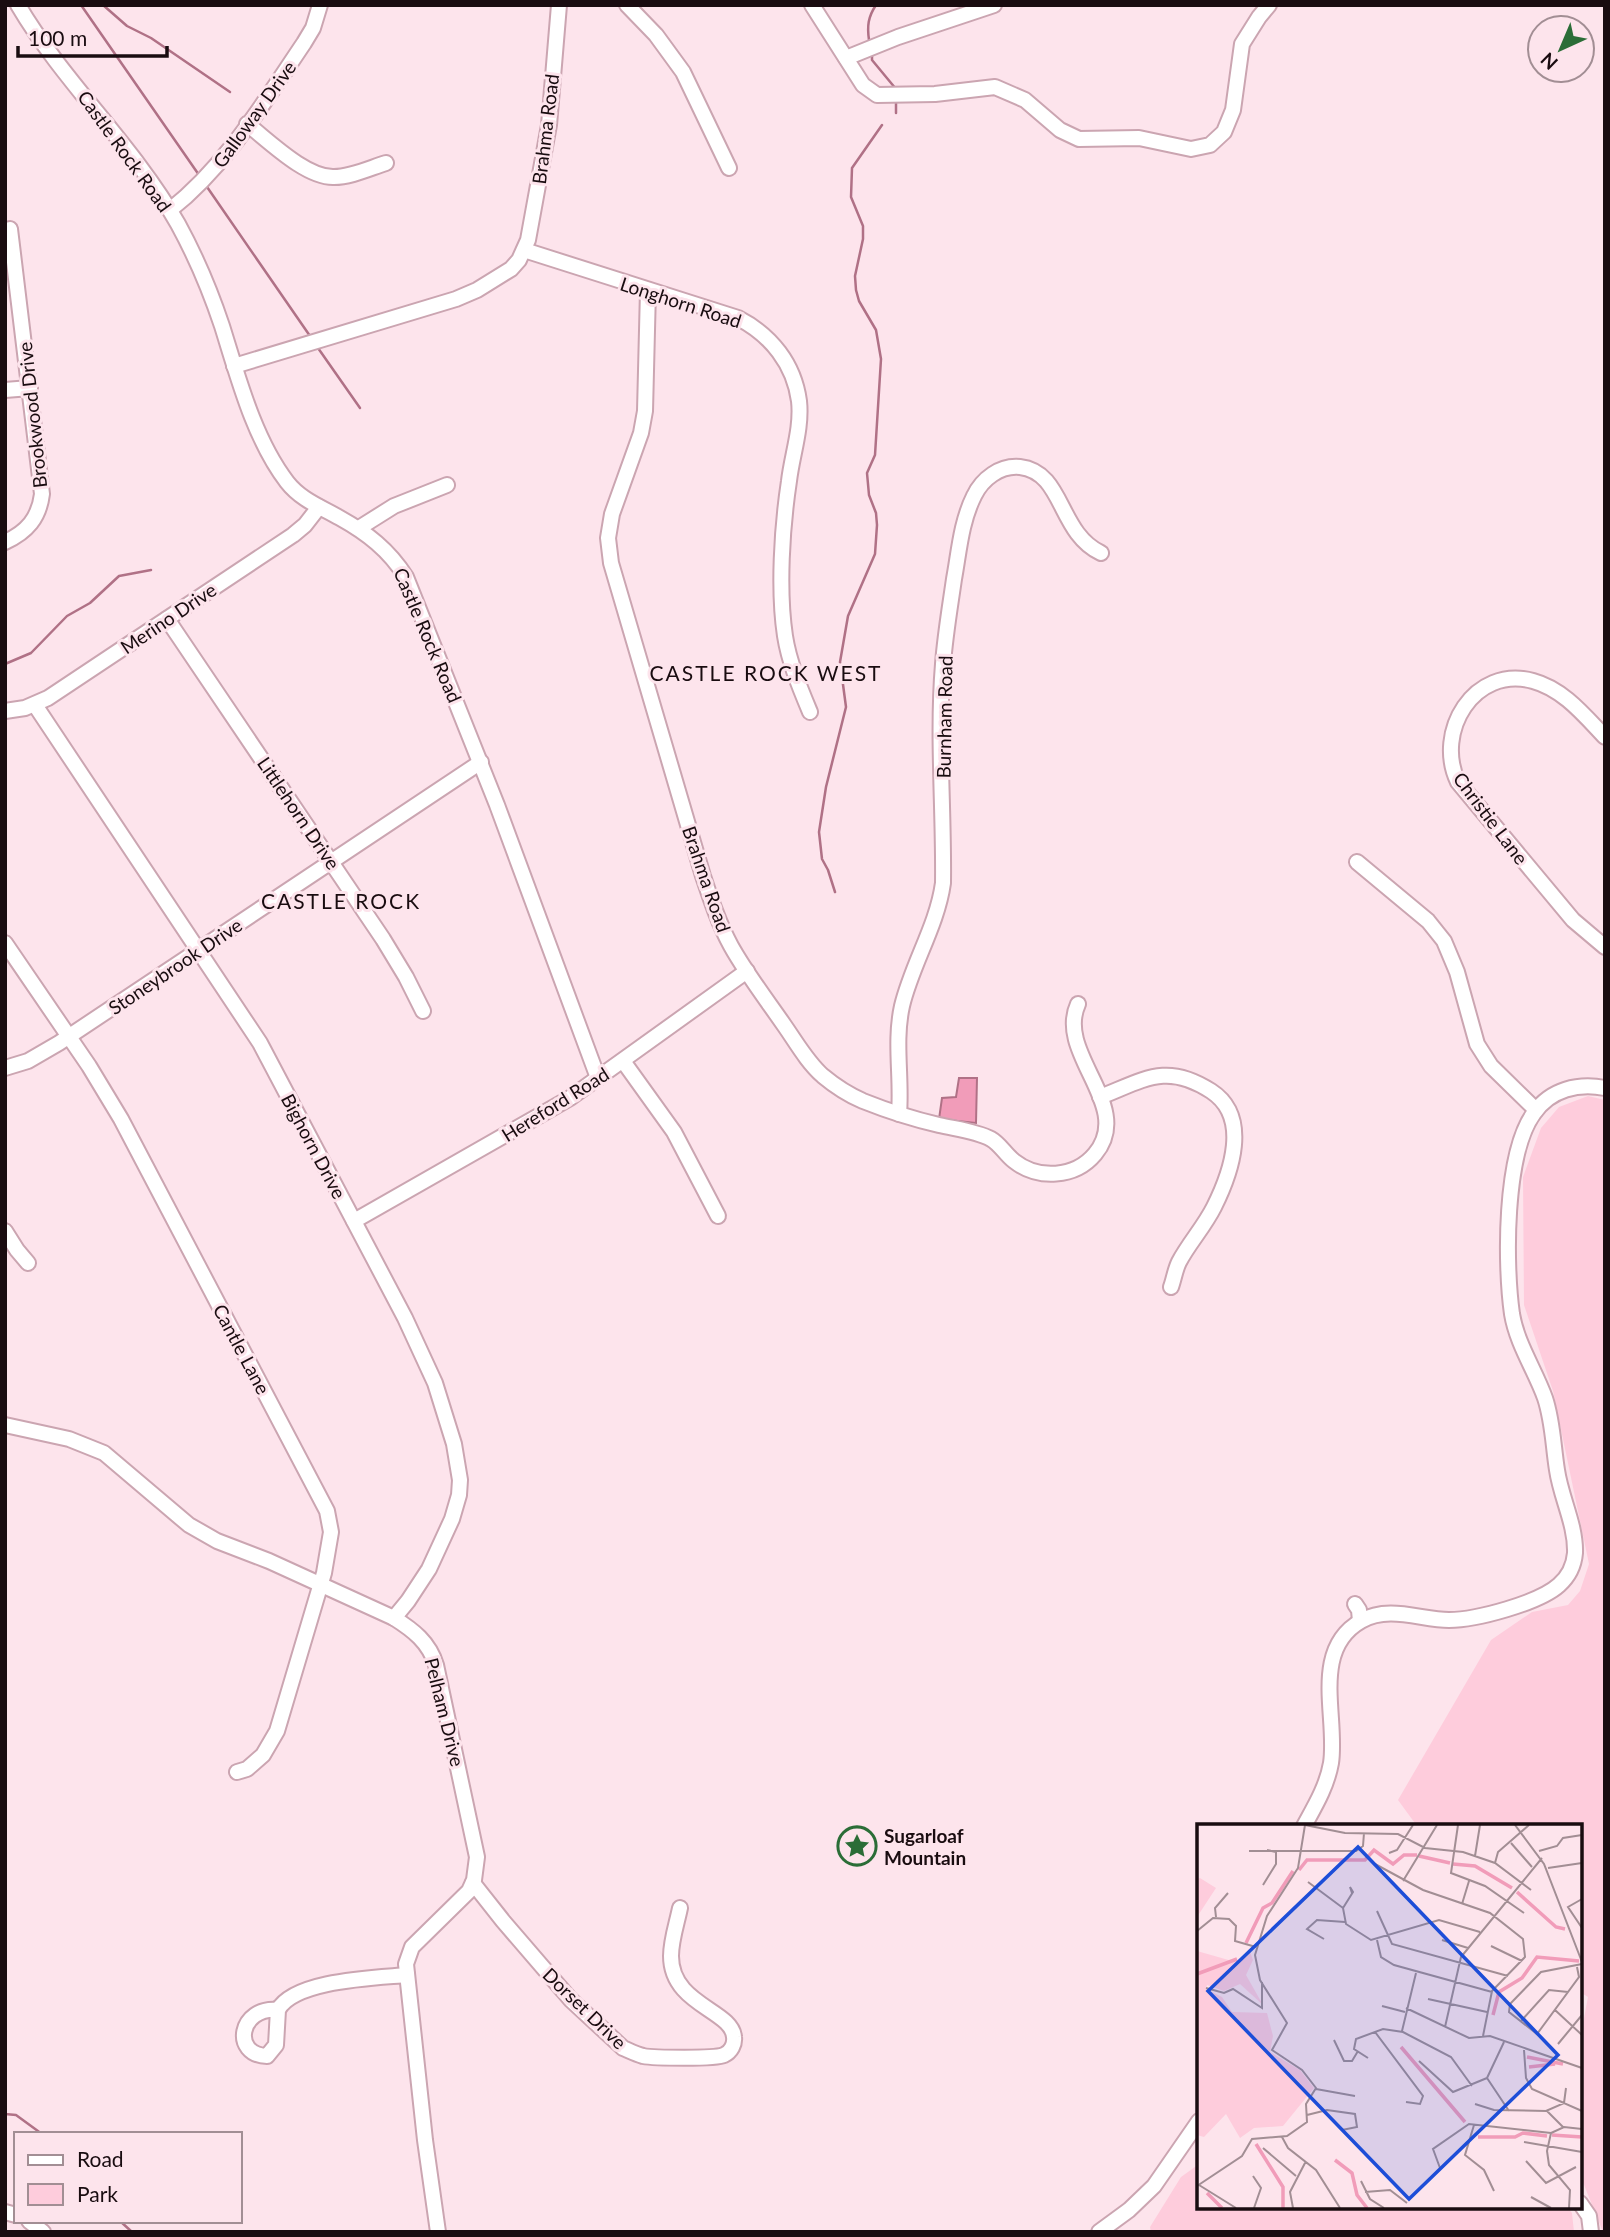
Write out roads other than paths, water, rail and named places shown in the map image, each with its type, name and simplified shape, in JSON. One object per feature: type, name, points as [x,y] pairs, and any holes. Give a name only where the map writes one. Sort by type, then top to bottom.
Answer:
[{"type":"street","name":"Castle Rock Road","points":[[18,5],[38,37],[116,135],[170,210],[204,276],[247,405],[280,472],[296,492],[359,528],[387,551],[406,577],[481,762],[598,1079]]},
{"type":"street","name":"Galloway Drive","points":[[170,210],[208,177],[247,124],[304,43],[313,28],[320,5]]},
{"type":"street","name":"Brahma Road","points":[[524,250],[531,227],[549,125],[559,5]]},
{"type":"street","points":[[627,5],[656,35],[683,72],[729,168]]},
{"type":"street","points":[[812,5],[867,90],[877,95],[935,94],[995,87],[1025,100],[1060,130],[1079,139],[1139,138],[1191,149],[1201,148],[1218,140],[1229,123],[1236,94],[1242,44],[1269,5]]},
{"type":"street","points":[[846,58],[898,37],[994,5]]},
{"type":"street","points":[[247,124],[291,158],[315,174],[325,177],[339,177],[386,163]]},
{"type":"street","name":"Brookwood Drive","points":[[5,542],[27,529],[33,522],[41,504],[42,494],[8,229]]},
{"type":"street","points":[[234,366],[456,299],[511,269],[524,250]]},
{"type":"street","name":"Longhorn Road","points":[[524,250],[698,305],[749,324],[773,343],[791,372],[796,386],[799,414],[785,513],[783,620],[792,665],[810,712]]},
{"type":"street","name":"Brahma Road","points":[[649,290],[645,411],[641,433],[612,514],[608,538],[611,562],[703,876],[720,923],[747,971],[821,1074],[854,1097],[899,1114],[988,1137],[1025,1168],[1045,1174],[1080,1166],[1090,1159],[1102,1144],[1107,1123],[1101,1097],[1079,1049],[1073,1026],[1078,1004]]},
{"type":"street","points":[[5,390],[30,388]]},
{"type":"street","name":"Burnham Road","points":[[899,1114],[901,1093],[898,1055],[902,1007],[908,984],[937,911],[943,883],[943,665],[960,545],[974,496],[985,479],[995,473],[1014,467],[1032,470],[1048,482],[1077,535],[1101,553]]},
{"type":"street","points":[[359,528],[394,506],[447,485]]},
{"type":"street","name":"Merino Drive","points":[[5,711],[35,705],[293,534],[305,525],[319,507]]},
{"type":"street","name":"Littlehorn Drive","points":[[167,619],[407,977],[423,1011]]},
{"type":"street","name":"Christie Lane","points":[[1605,737],[1575,705],[1559,693],[1534,681],[1510,679],[1485,688],[1469,700],[1455,721],[1450,760],[1458,782],[1573,920],[1605,947]]},
{"type":"street","name":"Bighorn Drive","points":[[35,705],[260,1043],[422,1353],[450,1431],[460,1480],[455,1510],[429,1569],[394,1618]]},
{"type":"street","name":"Stoneybrook Drive","points":[[5,1068],[28,1062],[69,1036],[481,762]]},
{"type":"street","points":[[1357,862],[1434,927],[1452,956],[1477,1044],[1483,1056],[1536,1110]]},
{"type":"street","name":"Cantle Lane","points":[[5,943],[69,1036],[121,1119],[327,1511],[331,1532],[330,1545],[277,1731],[263,1755],[247,1769],[237,1772]]},
{"type":"street","name":"Hereford Road","points":[[354,1221],[534,1119],[598,1079],[747,971]]},
{"type":"street","points":[[623,1061],[674,1132],[718,1216]]},
{"type":"street","points":[[1101,1097],[1154,1075],[1178,1075],[1216,1094],[1232,1117],[1237,1138],[1231,1161],[1214,1207],[1178,1264],[1171,1287]]},
{"type":"street","points":[[1305,1824],[1318,1802],[1331,1764],[1329,1692],[1332,1662],[1342,1639],[1360,1622],[1386,1614],[1450,1620],[1487,1615],[1550,1592],[1567,1576],[1572,1567],[1575,1546],[1557,1471],[1549,1411],[1516,1331],[1510,1289],[1508,1224],[1510,1195],[1520,1146],[1536,1110],[1571,1087],[1605,1088]]},
{"type":"street","points":[[5,1231],[28,1262]]},
{"type":"street","name":"Pelham Drive","points":[[5,1424],[69,1439],[104,1453],[204,1535],[394,1618],[420,1637],[434,1658],[477,1851],[477,1869],[473,1883]]},
{"type":"street","points":[[1355,1604],[1359,1610],[1360,1622]]},
{"type":"street","points":[[438,2232],[406,1964],[412,1947],[463,1897],[473,1883]]},
{"type":"street","name":"Dorset Drive","points":[[473,1883],[571,2000],[623,2048],[650,2056],[723,2056],[734,2042],[733,2031],[719,2017],[690,1997],[673,1970],[672,1945],[680,1908]]},
{"type":"street","points":[[278,2010],[286,2000],[317,1986],[407,1975]]},
{"type":"street","points":[[1103,2231],[1154,2186],[1197,2124]]},
{"type":"street","points":[[1582,2206],[1589,2216],[1591,2232]]},
{"type":"waterway","points":[[81,5],[199,175]]},
{"type":"waterway","points":[[103,5],[127,26],[151,38],[230,92]]},
{"type":"waterway","points":[[869,40],[869,22],[876,5]]},
{"type":"waterway","points":[[872,56],[872,60],[896,89]]},
{"type":"waterway","points":[[896,102],[896,113]]},
{"type":"waterway","points":[[835,892],[822,859],[819,832],[826,787],[846,707],[840,662],[848,616],[875,554],[876,513],[869,495],[867,473],[875,455],[881,359],[876,330],[859,301],[856,290],[855,276],[863,226],[851,197],[852,168],[882,125]]},
{"type":"waterway","points":[[205,184],[310,336]]},
{"type":"waterway","points":[[318,348],[360,408]]},
{"type":"waterway","points":[[5,664],[31,653],[67,616],[90,603],[119,576],[151,570]]},
{"type":"waterway","points":[[5,2114],[16,2115],[39,2132]]},
{"type":"waterway","points":[[122,2223],[132,2232]]},
{"type":"place","name":"Sugarloaf Mountain","points":[[857,1846]]},
{"type":"district","name":"CASTLE ROCK WEST","points":[[766,672]]},
{"type":"district","name":"CASTLE ROCK","points":[[341,900]]}]
